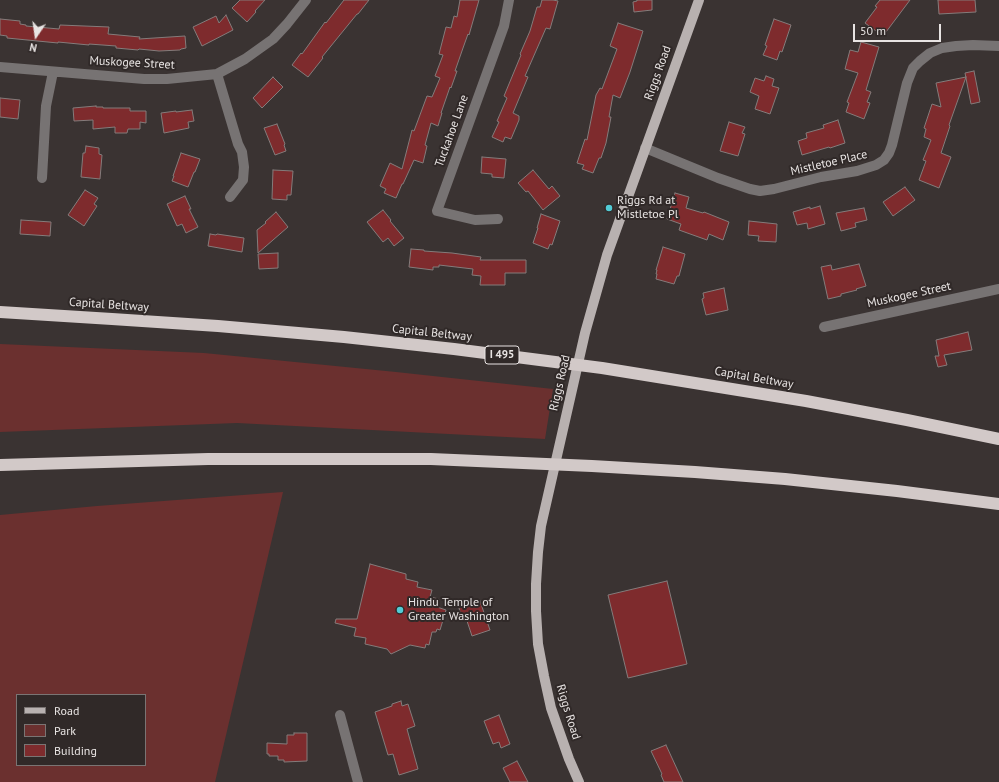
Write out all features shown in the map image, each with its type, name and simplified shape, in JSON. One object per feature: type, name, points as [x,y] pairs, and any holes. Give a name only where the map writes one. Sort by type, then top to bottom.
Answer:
[{"type":"highway","name":"Capital Beltway","points":[[0,312],[218,326],[344,337],[454,349],[586,366],[791,399],[907,420],[999,439]]},
{"type":"highway","points":[[0,465],[208,459],[431,459],[695,472],[793,480],[999,504]]},
{"type":"main road","name":"Riggs Road","points":[[579,782],[569,759],[551,708],[538,644],[536,584],[541,526],[585,333],[607,254],[699,0]]},
{"type":"street","name":"Muskogee Street","points":[[0,67],[144,79],[167,79],[217,74],[245,59],[273,39],[306,0]]},
{"type":"street","name":"Tuckahoe Lane","points":[[498,219],[475,220],[436,212],[504,26],[509,0]]},
{"type":"street","name":"Mistletoe Place","points":[[645,148],[725,180],[760,191],[821,177],[857,171],[876,165],[884,160],[889,153],[906,83],[913,68],[920,61],[930,53],[942,48],[973,45],[999,46]]},
{"type":"street","points":[[42,178],[46,106],[53,72]]},
{"type":"street","points":[[217,74],[238,144],[242,152],[243,180],[230,197]]},
{"type":"street","name":"Muskogee Street","points":[[824,327],[999,289]]},
{"type":"street","points":[[340,715],[358,782]]},
{"type":"green space","points":[[0,344],[204,353],[553,389],[545,439],[237,423],[0,432]]},
{"type":"green space","points":[[283,492],[215,782],[0,782],[0,515]]},
{"type":"building","points":[[240,0],[265,0],[247,22],[232,8]]},
{"type":"building","points":[[344,0],[369,0],[322,57],[323,58],[308,77],[292,65]]},
{"type":"building","points":[[460,0],[479,0],[469,35],[468,34],[455,71],[457,71],[441,113],[438,126],[431,123],[425,145],[427,146],[423,163],[414,160],[396,198],[384,193],[386,189],[380,186],[390,163],[402,169],[412,130],[414,131],[427,96],[432,97],[440,78],[435,76],[443,55],[439,54],[446,27],[451,28],[454,16],[457,17]]},
{"type":"building","points":[[542,0],[558,1],[550,29],[546,28],[525,76],[528,77],[513,113],[519,116],[519,120],[511,139],[505,137],[503,142],[492,137],[507,98],[504,96],[530,31],[537,7],[540,7]]},
{"type":"building","points":[[637,0],[652,0],[652,10],[634,12],[633,2]]},
{"type":"building","points":[[880,0],[910,0],[883,36],[865,23],[877,7],[875,6]]},
{"type":"building","points":[[938,0],[975,0],[976,12],[939,14]]},
{"type":"building","points":[[226,15],[233,30],[202,46],[193,27],[216,16],[219,23]]},
{"type":"building","points":[[0,19],[20,21],[20,24],[26,26],[59,29],[60,25],[109,27],[108,34],[140,37],[139,39],[185,36],[186,48],[180,50],[159,51],[138,50],[116,48],[116,46],[58,43],[7,38],[7,36],[0,35]]},
{"type":"building","points":[[774,19],[791,25],[782,52],[780,51],[777,60],[763,55]]},
{"type":"building","points":[[618,23],[643,31],[620,98],[613,95],[606,143],[601,158],[599,158],[593,173],[582,169],[584,165],[577,163],[585,139],[587,140],[596,95],[600,88],[602,89],[617,49],[610,46]]},
{"type":"building","points":[[861,42],[879,47],[866,90],[871,92],[867,102],[870,103],[864,119],[846,112],[849,103],[847,102],[858,73],[845,69],[850,50],[858,52]]},
{"type":"building","points":[[974,71],[980,102],[971,104],[965,73]]},
{"type":"building","points":[[766,76],[774,79],[772,86],[779,88],[770,114],[755,109],[759,96],[750,92],[755,78],[764,81]]},
{"type":"building","points":[[273,77],[283,87],[262,108],[253,98]]},
{"type":"building","points":[[966,77],[941,153],[951,157],[939,188],[919,180],[926,161],[923,160],[931,140],[924,137],[926,129],[924,128],[932,104],[941,107],[936,83]]},
{"type":"building","points":[[0,98],[20,100],[18,119],[0,117]]},
{"type":"building","points":[[96,106],[103,108],[130,108],[130,111],[146,111],[146,123],[140,122],[140,129],[128,129],[127,133],[115,133],[115,127],[93,129],[93,120],[74,121],[73,108]]},
{"type":"building","points":[[192,110],[194,121],[188,122],[189,128],[164,133],[161,113]]},
{"type":"building","points":[[838,120],[845,143],[802,155],[798,141],[807,138],[806,133],[824,128],[823,125]]},
{"type":"building","points":[[729,122],[745,127],[742,133],[745,134],[738,156],[720,151]]},
{"type":"building","points":[[277,124],[285,144],[286,151],[275,155],[264,128]]},
{"type":"building","points":[[86,146],[99,148],[99,154],[102,155],[100,179],[81,177],[83,153],[85,153]]},
{"type":"building","points":[[181,153],[200,159],[188,187],[172,181]]},
{"type":"building","points":[[482,157],[506,159],[504,178],[492,177],[492,174],[481,173]]},
{"type":"building","points":[[273,170],[293,171],[291,195],[287,195],[287,200],[272,199]]},
{"type":"building","points":[[533,170],[549,189],[552,186],[560,196],[543,210],[528,191],[526,192],[518,183]]},
{"type":"building","points":[[905,187],[915,200],[893,216],[883,202]]},
{"type":"building","points":[[85,190],[98,198],[94,204],[97,206],[84,226],[68,215]]},
{"type":"building","points":[[675,193],[689,197],[686,208],[704,212],[729,222],[723,240],[709,234],[707,240],[679,230],[681,224],[667,219]]},
{"type":"building","points":[[185,196],[191,209],[189,209],[198,227],[186,233],[182,224],[177,226],[167,204]]},
{"type":"building","points":[[820,206],[825,224],[808,229],[807,223],[797,225],[793,212]]},
{"type":"building","points":[[864,208],[867,220],[855,223],[856,227],[841,231],[836,213]]},
{"type":"building","points":[[383,210],[404,238],[394,246],[388,238],[383,242],[367,222]]},
{"type":"building","points":[[276,212],[288,227],[258,253],[257,230]]},
{"type":"building","points":[[541,214],[560,221],[552,245],[550,244],[548,249],[533,243]]},
{"type":"building","points":[[21,220],[51,222],[50,236],[20,234]]},
{"type":"building","points":[[749,221],[777,224],[776,242],[758,241],[759,236],[748,235]]},
{"type":"building","points":[[210,234],[244,238],[242,252],[208,246]]},
{"type":"building","points":[[663,247],[685,254],[679,276],[677,276],[674,284],[656,279],[656,270]]},
{"type":"building","points":[[411,249],[481,257],[480,260],[526,260],[526,273],[505,273],[505,285],[480,285],[481,276],[472,275],[473,269],[439,265],[439,267],[433,267],[433,270],[409,267]]},
{"type":"building","points":[[278,253],[278,268],[259,269],[258,254]]},
{"type":"building","points":[[859,264],[866,286],[841,294],[841,296],[828,299],[821,267],[831,265],[832,270]]},
{"type":"building","points":[[724,288],[728,310],[706,315],[702,299],[704,298],[703,293]]},
{"type":"building","points":[[968,332],[972,350],[944,355],[947,365],[938,367],[935,356],[939,356],[936,340]]},
{"type":"building","name":"Hindu Temple of Greater Washington","points":[[370,564],[406,574],[406,579],[418,582],[417,587],[432,590],[430,597],[439,599],[437,607],[446,610],[440,630],[437,629],[436,632],[432,632],[429,645],[426,644],[425,648],[410,645],[391,654],[387,649],[365,644],[366,638],[354,636],[356,628],[335,623],[336,619],[357,619]]},
{"type":"building","points":[[667,581],[687,664],[628,678],[608,595]]},
{"type":"building","points":[[480,601],[490,630],[472,636],[466,618],[462,620],[459,608]]},
{"type":"building","points":[[401,701],[402,706],[408,704],[415,726],[407,729],[418,769],[399,775],[393,754],[388,755],[375,712]]},
{"type":"building","points":[[499,715],[510,744],[501,748],[499,742],[493,744],[484,721]]},
{"type":"building","points":[[294,733],[307,733],[307,761],[284,762],[284,760],[278,760],[278,756],[269,756],[269,754],[267,754],[267,743],[287,744],[287,735],[294,735]]},
{"type":"building","points":[[666,745],[683,782],[664,782],[661,775],[662,774],[651,751]]},
{"type":"building","points":[[517,761],[528,782],[510,782],[503,768]]},
{"type":"place","name":"Riggs Rd at Mistletoe Pl","points":[[609,208]]},
{"type":"place","name":"Hindu Temple of Greater Washington","points":[[400,610]]}]
